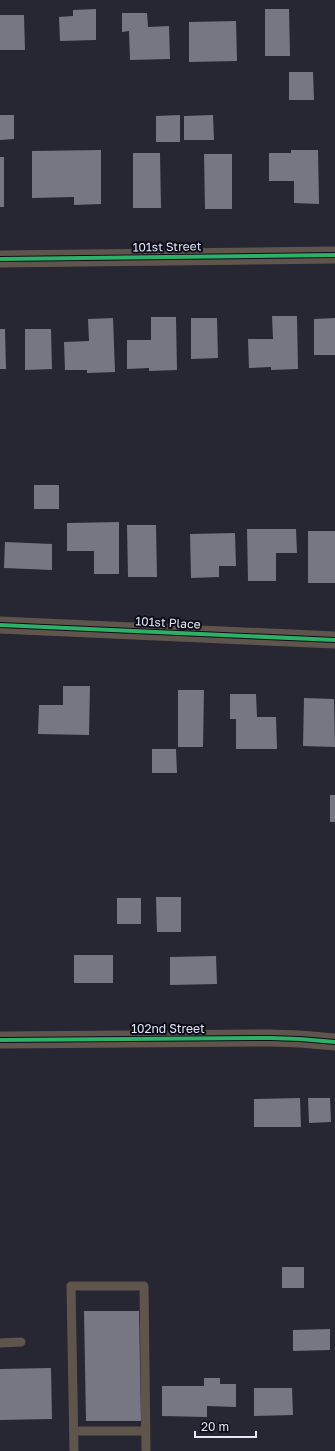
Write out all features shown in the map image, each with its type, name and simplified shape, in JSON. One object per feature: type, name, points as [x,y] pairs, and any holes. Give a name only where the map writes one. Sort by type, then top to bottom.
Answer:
[{"type":"street","name":"101st Street","points":[[0,259],[335,255]]},
{"type":"street","name":"101st Place","points":[[0,625],[335,640]]},
{"type":"street","name":"102nd Street","points":[[0,1040],[270,1038],[307,1039],[335,1042]]},
{"type":"lane","points":[[74,1451],[71,1286],[144,1286],[146,1451]]},
{"type":"lane","points":[[0,1343],[21,1342]]},
{"type":"lane","points":[[74,1431],[145,1431]]},
{"type":"building","points":[[96,9],[96,40],[60,41],[59,17],[73,16],[73,10]]},
{"type":"building","points":[[265,9],[289,9],[290,56],[265,56]]},
{"type":"building","points":[[122,13],[147,13],[148,27],[169,26],[170,59],[130,60],[129,31],[122,32]]},
{"type":"building","points":[[0,15],[24,15],[25,50],[0,50]]},
{"type":"building","points":[[236,21],[237,61],[189,62],[189,22]]},
{"type":"building","points":[[289,72],[313,72],[314,100],[289,100]]},
{"type":"building","points":[[0,115],[14,115],[14,139],[0,140]]},
{"type":"building","points":[[180,115],[180,142],[156,142],[156,116]]},
{"type":"building","points":[[213,115],[214,140],[184,140],[184,116]]},
{"type":"building","points":[[101,150],[101,204],[74,205],[74,197],[32,198],[32,151]]},
{"type":"building","points":[[291,150],[318,150],[319,204],[294,203],[294,181],[269,181],[269,153],[291,153]]},
{"type":"building","points":[[133,153],[160,153],[161,208],[133,208]]},
{"type":"building","points":[[204,154],[232,154],[232,209],[205,209]]},
{"type":"building","points":[[0,157],[4,157],[4,207],[0,207]]},
{"type":"building","points":[[272,316],[297,316],[298,369],[271,370],[271,367],[249,368],[248,339],[273,339]]},
{"type":"building","points":[[151,317],[176,317],[177,370],[149,371],[149,368],[127,369],[127,340],[151,340]]},
{"type":"building","points":[[113,318],[115,372],[87,373],[87,370],[65,370],[64,342],[89,341],[88,319]]},
{"type":"building","points":[[191,318],[217,318],[218,358],[191,359]]},
{"type":"building","points":[[335,318],[335,355],[314,355],[314,319]]},
{"type":"building","points":[[0,329],[5,329],[6,369],[0,369]]},
{"type":"building","points":[[25,329],[51,329],[52,369],[25,370]]},
{"type":"building","points":[[34,485],[59,485],[59,509],[34,509]]},
{"type":"building","points":[[119,522],[119,574],[94,574],[94,551],[67,551],[67,523]]},
{"type":"building","points":[[127,525],[156,525],[157,577],[128,577]]},
{"type":"building","points":[[247,529],[296,529],[297,553],[276,553],[276,581],[248,581]]},
{"type":"building","points":[[308,531],[335,531],[335,583],[308,583]]},
{"type":"building","points":[[235,533],[236,566],[219,566],[219,577],[191,578],[190,534]]},
{"type":"building","points":[[5,542],[52,544],[52,570],[4,568]]},
{"type":"building","points":[[63,686],[90,686],[89,735],[38,734],[39,705],[63,705]]},
{"type":"building","points":[[178,690],[204,690],[203,747],[178,747]]},
{"type":"building","points":[[230,694],[256,694],[257,717],[276,717],[277,749],[236,749],[236,719],[230,719]]},
{"type":"building","points":[[304,698],[334,699],[335,747],[303,746]]},
{"type":"building","points":[[152,749],[176,749],[177,773],[152,773]]},
{"type":"building","points":[[330,795],[335,795],[335,822],[330,822]]},
{"type":"building","points":[[156,897],[181,897],[181,932],[157,932]]},
{"type":"building","points":[[117,898],[141,898],[141,924],[117,924]]},
{"type":"building","points":[[74,955],[113,955],[113,983],[74,983]]},
{"type":"building","points":[[216,956],[217,984],[170,985],[170,957]]},
{"type":"building","points":[[300,1098],[301,1127],[254,1127],[254,1099]]},
{"type":"building","points":[[308,1098],[330,1098],[331,1122],[309,1123]]},
{"type":"building","points":[[282,1267],[304,1267],[304,1288],[282,1288]]},
{"type":"building","points":[[84,1311],[139,1311],[141,1421],[86,1421]]},
{"type":"building","points":[[330,1329],[330,1350],[293,1351],[293,1330]]},
{"type":"building","points":[[51,1368],[52,1419],[0,1420],[0,1369]]},
{"type":"building","points":[[204,1378],[220,1378],[220,1384],[236,1384],[236,1407],[207,1406],[207,1417],[162,1416],[162,1386],[204,1386]]},
{"type":"building","points":[[254,1388],[292,1388],[293,1415],[254,1416]]},
{"type":"cycle path","points":[[0,259],[335,255]]},
{"type":"cycle path","points":[[0,625],[335,640]]},
{"type":"cycle path","points":[[0,1040],[270,1038],[335,1042]]}]
